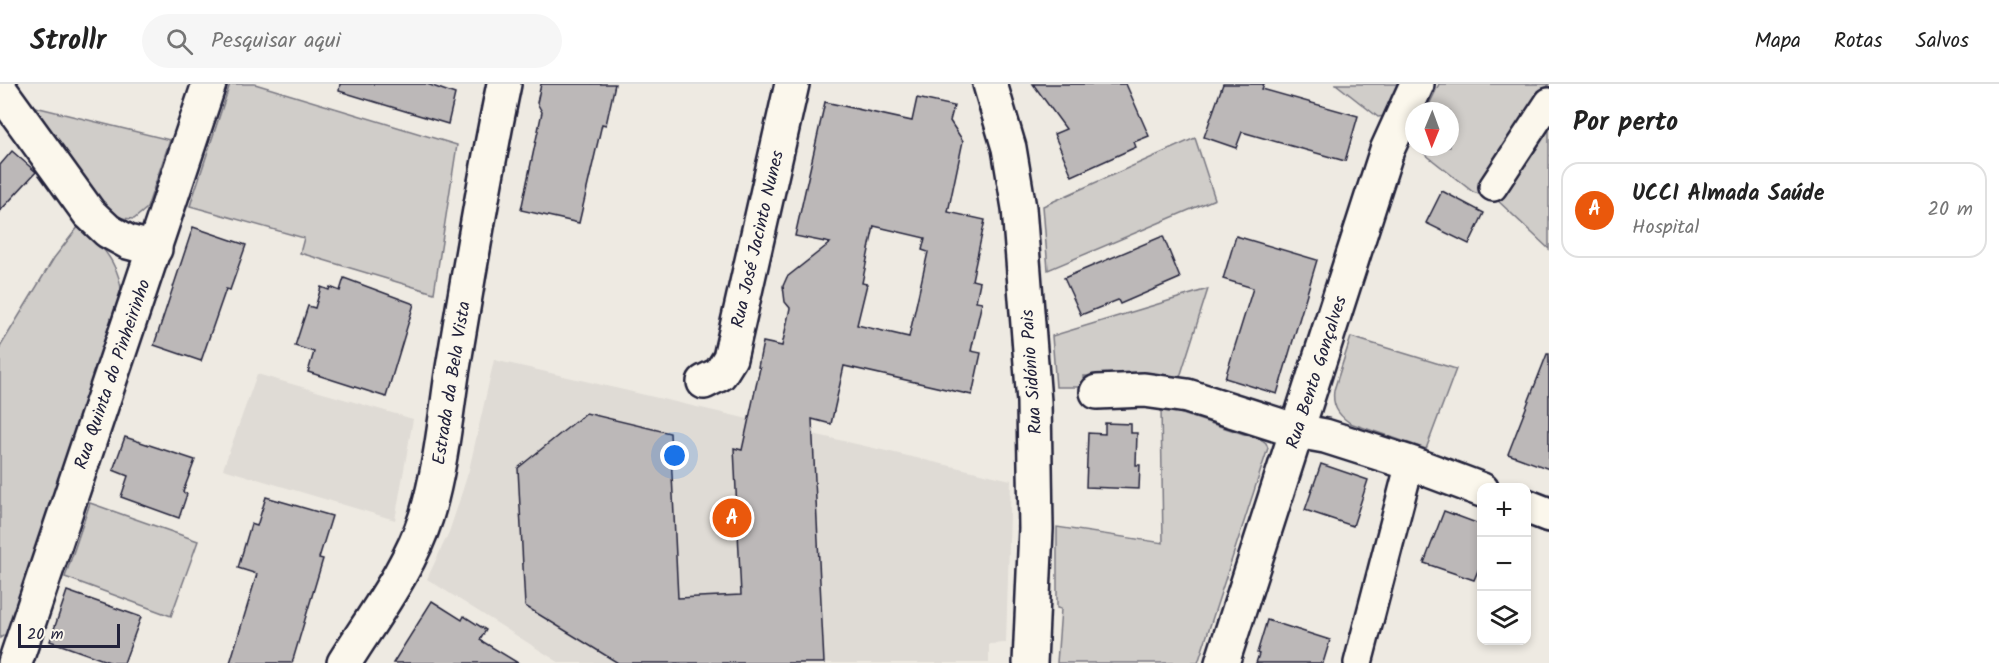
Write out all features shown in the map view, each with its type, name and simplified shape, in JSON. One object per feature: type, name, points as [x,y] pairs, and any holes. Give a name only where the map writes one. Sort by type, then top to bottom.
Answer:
[{"type":"street","name":"Rua Quinta do Pinheirinho","points":[[15,663],[209,84]]},
{"type":"street","name":"Estrada da Bela Vista","points":[[344,663],[390,591],[425,518],[440,453],[490,153],[504,84]]},
{"type":"street","name":"Rua José Jacinto Nunes","points":[[704,382],[720,374],[730,358],[792,84]]},
{"type":"street","name":"Rua Sidónio Pais","points":[[990,84],[1009,148],[1019,208],[1034,402],[1036,529],[1030,663]]},
{"type":"street","name":"Rua Bento Gonçalves","points":[[1222,663],[1387,150],[1417,84]]},
{"type":"street","points":[[0,90],[89,213],[108,231],[128,242],[154,249]]},
{"type":"street","points":[[1493,187],[1549,102]]},
{"type":"street","points":[[1097,392],[1144,390],[1187,396],[1297,431],[1325,436],[1410,463],[1477,488]]},
{"type":"street","points":[[1358,663],[1410,463]]},
{"type":"street","points":[[1531,507],[1549,514]]},
{"type":"shaded area","points":[[230,84],[255,84],[457,145],[434,293],[300,253],[304,238],[190,206]]},
{"type":"shaded area","points":[[1336,84],[1400,84],[1385,116],[1378,117]]},
{"type":"shaded area","points":[[1439,84],[1549,84],[1479,194],[1473,192],[1427,156],[1459,156],[1459,102],[1430,102]]},
{"type":"shaded area","points":[[23,104],[170,140],[147,208],[134,219],[119,218],[106,210]]},
{"type":"shaded area","points":[[1549,116],[1549,249],[1495,198]]},
{"type":"shaded area","points":[[1195,138],[1215,199],[1048,270],[1043,206]]},
{"type":"shaded area","points":[[82,222],[109,256],[121,285],[121,296],[11,627],[0,638],[0,347],[54,258]]},
{"type":"shaded area","points":[[1208,289],[1180,377],[1084,376],[1085,387],[1056,387],[1052,336]]},
{"type":"shaded area","points":[[1351,337],[1456,369],[1426,449],[1350,423],[1339,413],[1335,405],[1334,390]]},
{"type":"shaded area","points":[[494,360],[1011,480],[1006,643],[989,644],[989,663],[560,663],[427,579],[449,532],[469,470]]},
{"type":"shaded area","points":[[257,374],[413,419],[395,520],[223,469]]},
{"type":"shaded area","points":[[1161,407],[1262,440],[1268,448],[1198,663],[1057,663],[1061,609],[1057,608],[1057,527],[1163,543]]},
{"type":"shaded area","points":[[90,503],[198,541],[171,616],[65,577]]},
{"type":"building","points":[[340,84],[427,84],[455,94],[448,124],[339,91]]},
{"type":"building","points":[[541,84],[615,84],[606,125],[602,124],[579,223],[521,210],[542,112],[537,103]]},
{"type":"building","points":[[1033,84],[1126,84],[1149,136],[1134,142],[1136,147],[1072,176],[1054,134],[1066,129]]},
{"type":"building","points":[[1223,84],[1264,84],[1262,89],[1358,116],[1345,161],[1242,132],[1236,148],[1204,137]]},
{"type":"building","points":[[917,98],[954,106],[950,121],[963,141],[948,212],[985,220],[972,280],[980,282],[976,301],[982,302],[971,351],[981,353],[972,395],[844,366],[831,424],[812,419],[824,663],[618,663],[525,606],[518,468],[586,413],[670,433],[678,598],[741,595],[734,448],[742,450],[760,368],[758,367],[763,342],[782,346],[790,308],[785,302],[783,286],[787,277],[830,243],[795,236],[825,102],[912,121]],"holes":[[[874,226],[925,238],[922,250],[928,252],[909,337],[857,325],[867,284],[862,283]]]},
{"type":"building","points":[[12,151],[36,172],[0,211],[0,165]]},
{"type":"building","points":[[1442,191],[1484,213],[1469,244],[1426,223]]},
{"type":"building","points":[[193,227],[246,245],[230,290],[226,289],[201,361],[154,345]]},
{"type":"building","points":[[1163,236],[1180,278],[1120,304],[1118,300],[1081,315],[1064,278]]},
{"type":"building","points":[[1236,236],[1317,260],[1277,394],[1225,378],[1253,288],[1223,279]]},
{"type":"building","points":[[344,278],[414,304],[386,397],[308,372],[314,352],[295,346],[308,306],[315,308],[321,287],[329,290],[330,287],[340,291]]},
{"type":"building","points":[[1547,354],[1549,354],[1549,469],[1508,454]]},
{"type":"building","points":[[1105,423],[1131,424],[1131,433],[1137,433],[1136,465],[1140,465],[1139,489],[1086,487],[1088,433],[1105,434]]},
{"type":"building","points":[[125,437],[195,460],[183,492],[187,494],[179,518],[121,497],[128,476],[113,470]]},
{"type":"building","points":[[1321,464],[1368,480],[1353,526],[1305,510]]},
{"type":"building","points":[[266,497],[332,516],[319,558],[323,559],[292,663],[230,663],[257,574],[238,568],[251,524],[257,526]]},
{"type":"building","points":[[1444,511],[1477,523],[1477,573],[1474,580],[1424,563]]},
{"type":"building","points":[[67,591],[141,617],[124,663],[112,663],[50,641]]},
{"type":"building","points":[[432,601],[462,620],[464,616],[486,630],[480,640],[518,663],[393,663]]},
{"type":"building","points":[[1267,620],[1330,640],[1323,663],[1256,663]]},
{"type":"place","name":"UCCI Almada Saúde","points":[[732,518]]}]
